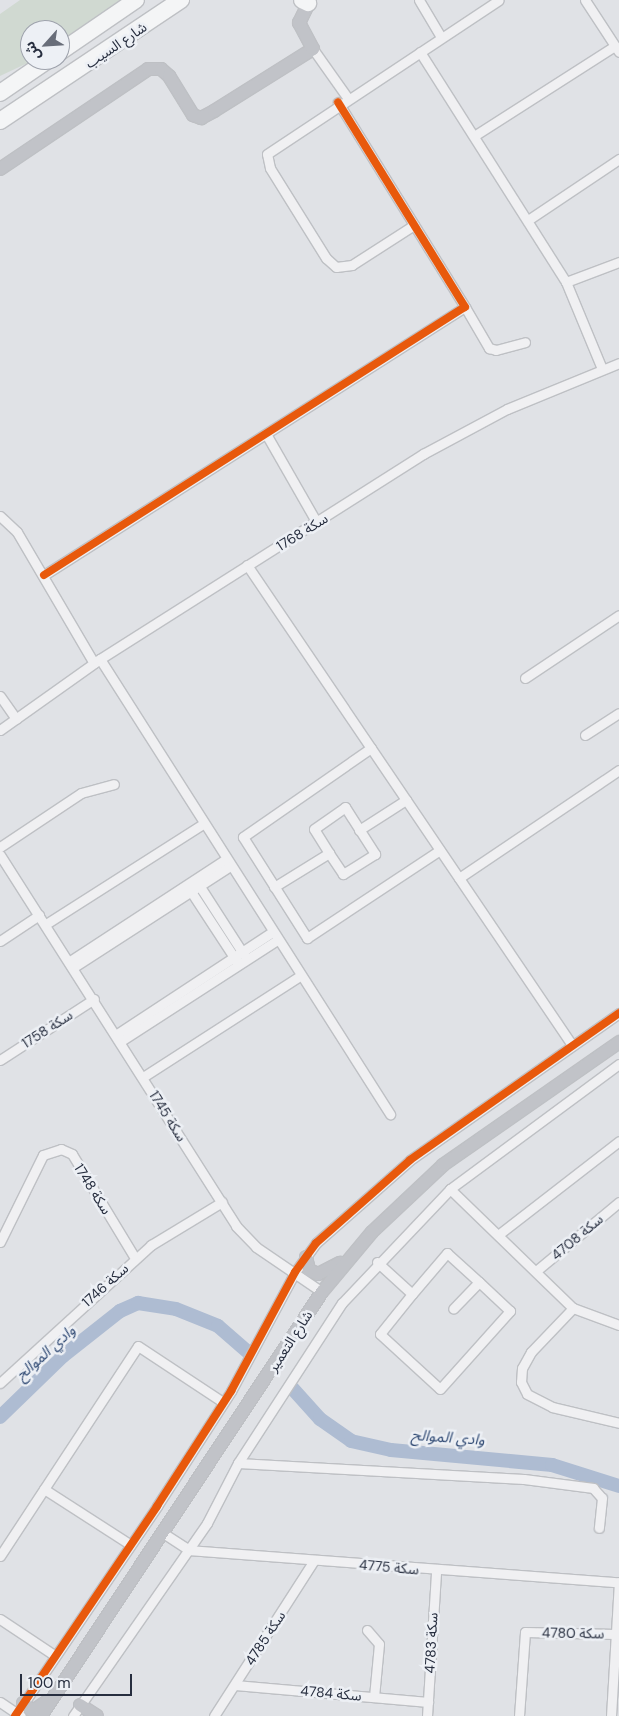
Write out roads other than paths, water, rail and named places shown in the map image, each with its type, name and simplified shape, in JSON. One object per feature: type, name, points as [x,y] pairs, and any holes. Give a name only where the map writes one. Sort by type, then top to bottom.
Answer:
[{"type":"highway","name":"شارع السيب","points":[[70,45],[136,0]]},
{"type":"highway","name":"شارع السيب","points":[[0,121],[142,28],[181,0]]},
{"type":"highway","points":[[142,28],[191,0]]},
{"type":"highway","points":[[0,82],[22,70]]},
{"type":"highway","points":[[0,93],[33,70]]},
{"type":"main road","points":[[0,169],[148,69],[161,69],[169,76],[193,115],[200,118],[313,49],[300,23],[307,1]]},
{"type":"main road","name":"شارع التعمير","points":[[41,1716],[322,1292],[352,1255],[443,1165],[619,1042]]},
{"type":"main road","points":[[306,1257],[309,1270],[318,1274],[352,1255]]},
{"type":"main road","points":[[19,1712],[33,1711],[54,1696]]},
{"type":"main road","points":[[80,1705],[97,1716]]},
{"type":"street","points":[[419,0],[441,37]]},
{"type":"street","points":[[414,225],[352,266],[336,267],[326,258],[270,168],[269,149],[338,102],[420,52],[499,0]]},
{"type":"street","points":[[474,136],[617,49],[585,0]]},
{"type":"street","points":[[313,49],[347,97]]},
{"type":"street","points":[[420,52],[566,282],[602,369]]},
{"type":"street","points":[[338,102],[489,348],[496,350],[525,342]]},
{"type":"street","points":[[528,220],[619,159]]},
{"type":"street","points":[[566,282],[619,262]]},
{"type":"street","points":[[44,575],[465,307]]},
{"type":"street","name":"سكة 1768","points":[[0,730],[97,661],[423,454],[507,410],[619,363]]},
{"type":"street","points":[[266,434],[317,523]]},
{"type":"street","points":[[0,516],[17,532],[97,661],[390,1114]]},
{"type":"street","points":[[247,565],[572,1045]]},
{"type":"street","points":[[525,678],[619,615]]},
{"type":"street","points":[[0,696],[16,719]]},
{"type":"street","points":[[585,736],[619,713]]},
{"type":"street","points":[[371,748],[243,837],[307,938],[440,850]]},
{"type":"street","points":[[459,878],[619,770]]},
{"type":"street","points":[[0,847],[80,793],[114,784]]},
{"type":"street","points":[[359,830],[406,800]]},
{"type":"street","points":[[345,807],[375,854],[343,874],[329,852],[314,829],[345,807]]},
{"type":"street","points":[[46,924],[204,824]]},
{"type":"street","points":[[274,887],[329,852]]},
{"type":"street","name":"سكة 1745","points":[[0,855],[72,964],[222,1202],[256,1247],[322,1292]]},
{"type":"street","points":[[72,964],[228,863]]},
{"type":"street","points":[[0,873],[8,868]]},
{"type":"street","points":[[193,885],[240,958]]},
{"type":"street","points":[[0,941],[39,915]]},
{"type":"street","points":[[119,1038],[240,958],[272,932]]},
{"type":"street","points":[[240,958],[277,940]]},
{"type":"street","points":[[143,1077],[300,976]]},
{"type":"street","name":"سكة 1758","points":[[0,1060],[94,999]]},
{"type":"street","points":[[0,1702],[19,1712],[54,1655],[131,1546],[223,1402],[295,1272],[332,1225],[410,1160],[619,1013]]},
{"type":"street","points":[[72,1716],[189,1550],[238,1463],[342,1304],[377,1262],[450,1190],[619,1064]]},
{"type":"street","points":[[498,1235],[619,1141]]},
{"type":"street","name":"سكة 1748","points":[[0,1242],[43,1154],[61,1148],[72,1154],[135,1258]]},
{"type":"street","points":[[450,1190],[573,1308],[619,1325]]},
{"type":"street","name":"سكة 1746","points":[[0,1384],[135,1258],[222,1202]]},
{"type":"street","name":"سكة 4708","points":[[536,1271],[619,1202]]},
{"type":"street","points":[[447,1253],[510,1311],[440,1389],[380,1334],[412,1294],[447,1253]]},
{"type":"street","points":[[377,1262],[412,1294]]},
{"type":"street","points":[[454,1309],[479,1282]]},
{"type":"street","points":[[573,1308],[531,1352],[522,1368],[521,1382],[527,1394],[552,1407],[619,1423]]},
{"type":"street","points":[[0,1556],[138,1346],[223,1402]]},
{"type":"street","points":[[238,1463],[524,1479],[593,1488],[602,1498],[599,1528]]},
{"type":"street","points":[[44,1489],[131,1546]]},
{"type":"street","name":"سكة 4775","points":[[163,1533],[189,1550],[436,1571],[619,1582]]},
{"type":"street","name":"سكة 4785","points":[[214,1716],[314,1560]]},
{"type":"street","name":"سكة 4783","points":[[427,1716],[436,1571]]},
{"type":"street","points":[[611,1716],[616,1680],[619,1582]]},
{"type":"street","points":[[0,1619],[54,1655]]},
{"type":"street","points":[[367,1630],[379,1644],[374,1697]]},
{"type":"street","name":"سكة 4780","points":[[519,1716],[525,1632],[616,1634]]},
{"type":"street","name":"سكة 4784","points":[[235,1685],[428,1702]]},
{"type":"waterway","name":"وادي الموالح","points":[[0,1417],[63,1356],[120,1311],[138,1303],[176,1309],[218,1326],[248,1352]]},
{"type":"waterway","name":"وادي الموالح","points":[[293,1389],[320,1419],[351,1441],[391,1450],[552,1465],[619,1486]]}]
